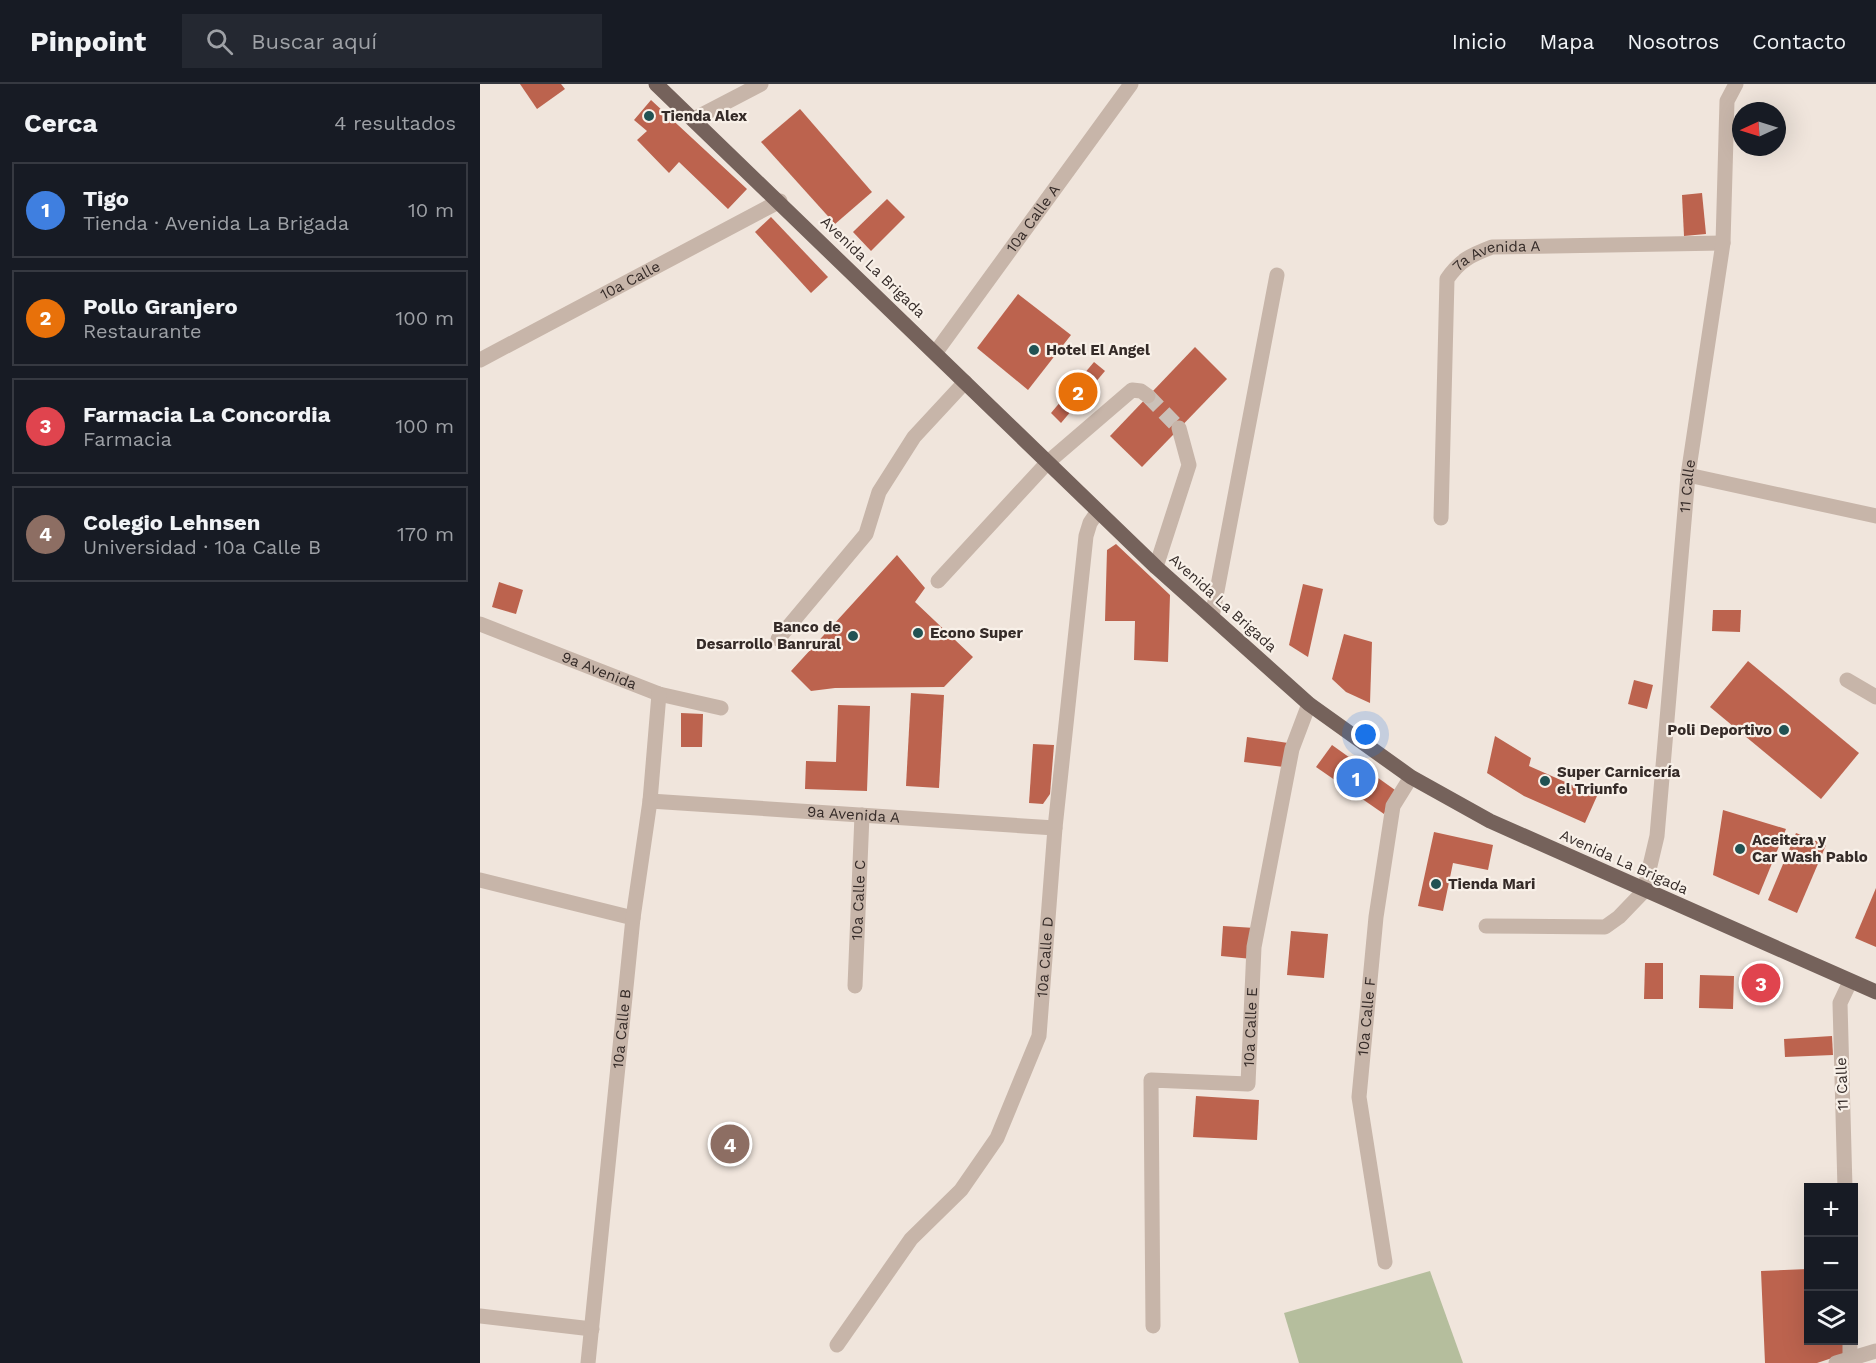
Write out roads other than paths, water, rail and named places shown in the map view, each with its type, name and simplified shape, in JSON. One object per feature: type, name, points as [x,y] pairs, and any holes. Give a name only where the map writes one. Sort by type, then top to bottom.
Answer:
[{"type":"main road","name":"Avenida La Brigada","points":[[656,84],[780,201],[1156,567],[1309,704],[1411,777],[1490,821],[1876,992]]},
{"type":"street","points":[[694,120],[761,84]]},
{"type":"street","name":"10a Calle A","points":[[936,352],[1131,84]]},
{"type":"street","name":"11 Calle","points":[[1644,891],[1657,836],[1688,475],[1723,243],[1727,101],[1736,84]]},
{"type":"street","name":"10a Calle","points":[[480,360],[780,201]]},
{"type":"street","name":"7a Avenida A","points":[[1442,518],[1447,279],[1456,265],[1464,258],[1492,247],[1723,243]]},
{"type":"street","points":[[1212,617],[1277,274]]},
{"type":"street","points":[[778,639],[866,534],[879,492],[914,437],[965,382]]},
{"type":"street","points":[[938,581],[1047,463],[1132,390],[1145,394]]},
{"type":"street","points":[[1156,567],[1189,465],[1179,428]]},
{"type":"street","points":[[1688,475],[1876,516]]},
{"type":"street","name":"10a Calle D","points":[[837,1345],[911,1239],[961,1190],[997,1138],[1039,1036],[1055,828],[1086,536],[1090,523],[1098,511]]},
{"type":"street","name":"9a Avenida","points":[[480,624],[659,694],[721,708]]},
{"type":"street","points":[[1846,680],[1876,698]]},
{"type":"street","name":"10a Calle B","points":[[588,1363],[633,918],[650,801],[659,694]]},
{"type":"street","name":"10a Calle E","points":[[1153,1326],[1151,1080],[1248,1084],[1254,947],[1292,749],[1309,704]]},
{"type":"street","name":"10a Calle F","points":[[1385,1263],[1359,1097],[1376,917],[1393,806],[1411,777]]},
{"type":"street","name":"9a Avenida A","points":[[650,801],[1055,828]]},
{"type":"street","name":"10a Calle C","points":[[855,986],[862,815]]},
{"type":"street","points":[[480,880],[633,918]]},
{"type":"street","points":[[1486,926],[1605,927],[1619,917],[1644,891]]},
{"type":"street","name":"11 Calle","points":[[1845,1183],[1840,1003],[1850,982]]},
{"type":"street","points":[[480,1316],[592,1329]]},
{"type":"street","points":[[1843,1361],[1849,1345]]},
{"type":"street","points":[[1843,1361],[1876,1351]]},
{"type":"tunnel","points":[[1148,396],[1179,428]]},
{"type":"place","name":"Tienda Alex","points":[[649,116]]},
{"type":"place","name":"Hotel El Angel","points":[[1034,350]]},
{"type":"place","name":"Pollo Granjero","points":[[1078,392]]},
{"type":"place","name":"Econo Super","points":[[918,633]]},
{"type":"place","name":"Banco de Desarrollo Banrural","points":[[853,636]]},
{"type":"place","name":"Poli Deportivo","points":[[1784,730]]},
{"type":"place","name":"Tigo","points":[[1356,778]]},
{"type":"place","name":"Super Carnicería el Triunfo","points":[[1545,781]]},
{"type":"place","name":"Aceitera y Car Wash Pablo","points":[[1740,849]]},
{"type":"place","name":"Tienda Mari","points":[[1436,884]]},
{"type":"place","name":"Farmacia La Concordia","points":[[1761,983]]},
{"type":"place","name":"Colegio Lehnsen","points":[[730,1144]]}]
